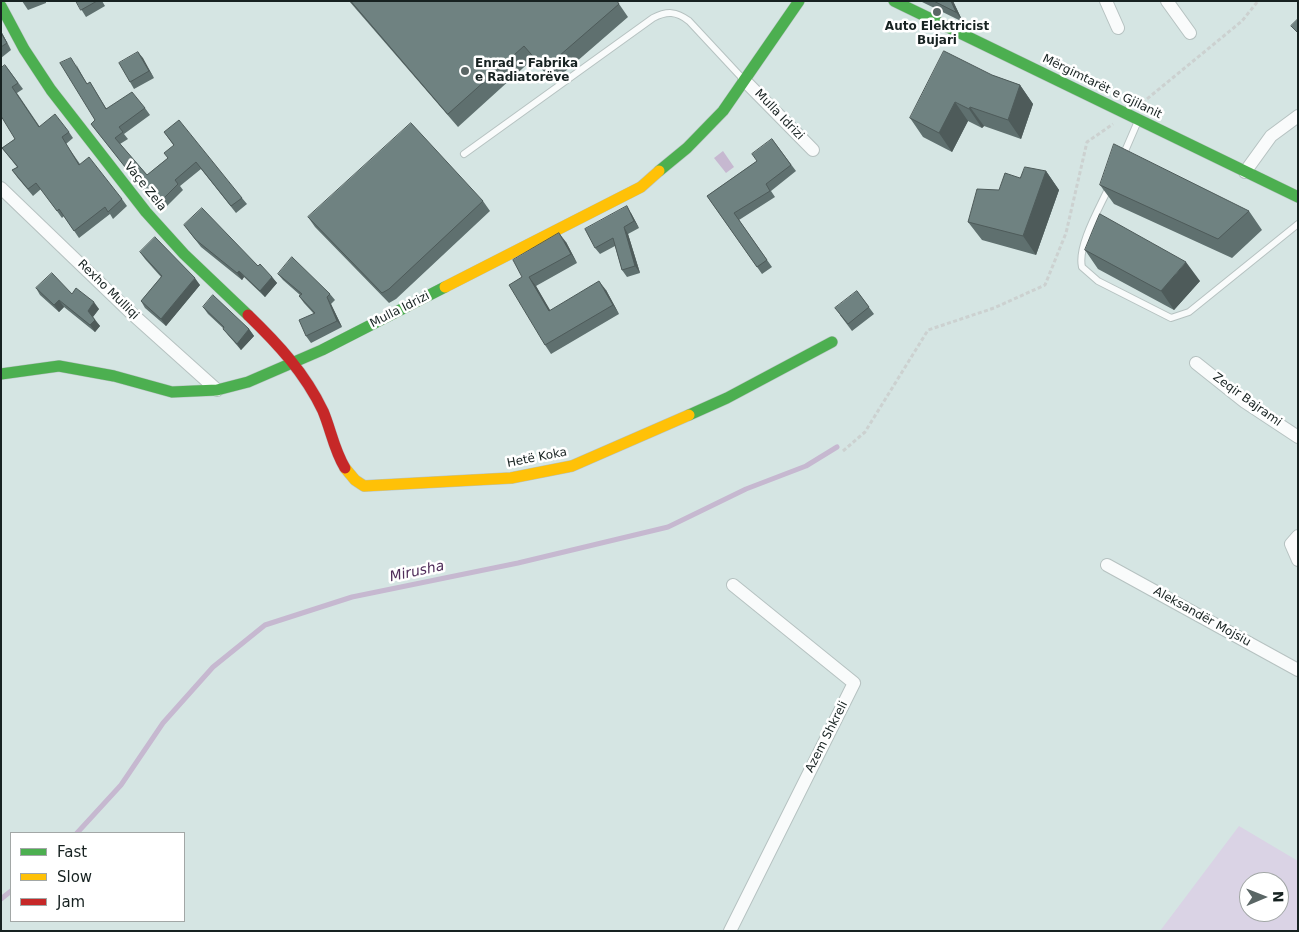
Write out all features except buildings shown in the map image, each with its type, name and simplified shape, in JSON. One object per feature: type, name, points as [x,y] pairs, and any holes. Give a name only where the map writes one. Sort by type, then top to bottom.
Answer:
[{"type":"street","name":"Mulla Idrizi","points":[[1,374],[60,366],[114,376],[172,392],[217,390],[248,382],[294,362],[641,187],[687,148],[717,117],[799,1]]},
{"type":"street","name":"Mërgimtarët e Gjilanit","points":[[894,1],[1298,197]]},
{"type":"street","points":[[1106,1],[1118,28]]},
{"type":"street","points":[[1167,1],[1190,33]]},
{"type":"street","name":"Vaçe Zela","points":[[1,6],[13,32],[56,98],[168,238],[224,294],[265,329],[294,362]]},
{"type":"street","name":"Mulla Idrizi","points":[[744,80],[813,150]]},
{"type":"street","points":[[1245,172],[1272,136],[1298,116]]},
{"type":"street","name":"Rexho Mulliqi","points":[[1,188],[129,311],[217,390]]},
{"type":"street","name":"Hetë Koka","points":[[294,362],[323,412],[339,458],[352,480],[364,486],[386,486],[511,478],[572,466],[727,398],[832,342]]},
{"type":"street","name":"Zeqir Bajrami","points":[[1196,362],[1245,402],[1298,437]]},
{"type":"street","points":[[1298,536],[1291,544],[1298,560]]},
{"type":"street","name":"Aleksandër Mojsiu","points":[[1107,565],[1298,670]]},
{"type":"street","name":"Azem Shkreli","points":[[730,931],[854,683],[733,585]]},
{"type":"lane","points":[[464,154],[646,22],[665,13],[679,14],[689,21],[744,80]]},
{"type":"lane","points":[[1119,165],[1139,120]]},
{"type":"lane","points":[[1111,182],[1084,245],[1081,258],[1082,267],[1098,281],[1166,317],[1178,317],[1189,312],[1298,224]]},
{"type":"path","points":[[843,451],[865,432],[928,330],[994,308],[1045,285],[1066,232],[1086,142],[1128,115],[1242,21],[1258,1]]},
{"type":"shaded area","points":[[723,151],[734,167],[726,173],[714,158]]},
{"type":"shaded area","points":[[1239,826],[1298,861],[1298,931],[1160,931]]},
{"type":"waterway","name":"Mirusha","points":[[78,832],[121,785],[163,723],[213,667],[265,625],[352,597],[518,563],[668,527],[746,489],[806,466],[837,447]]},
{"type":"waterway","name":"Mirusha","points":[[1,899],[10,892]]},
{"type":"traffic: fast","points":[[659,171],[687,148],[723,111],[799,1]]},
{"type":"traffic: fast","points":[[894,1],[1298,197]]},
{"type":"traffic: fast","points":[[1,6],[24,49],[51,90],[146,212],[184,254],[248,315]]},
{"type":"traffic: fast","points":[[1,374],[59,366],[114,376],[172,392],[217,390],[248,382],[322,350],[445,287]]},
{"type":"traffic: fast","points":[[689,415],[727,398],[832,342]]},
{"type":"traffic: slow","points":[[445,287],[641,187],[659,171]]},
{"type":"traffic: slow","points":[[345,468],[355,480],[364,486],[511,478],[572,466],[689,415]]},
{"type":"traffic: jam","points":[[248,315],[280,348],[308,384],[323,411],[345,468]]},
{"type":"place","name":"Auto Elektricist Bujari","points":[[937,12]]},
{"type":"place","name":"Enrad - Fabrika e Radiatorëve","points":[[465,71]]}]
